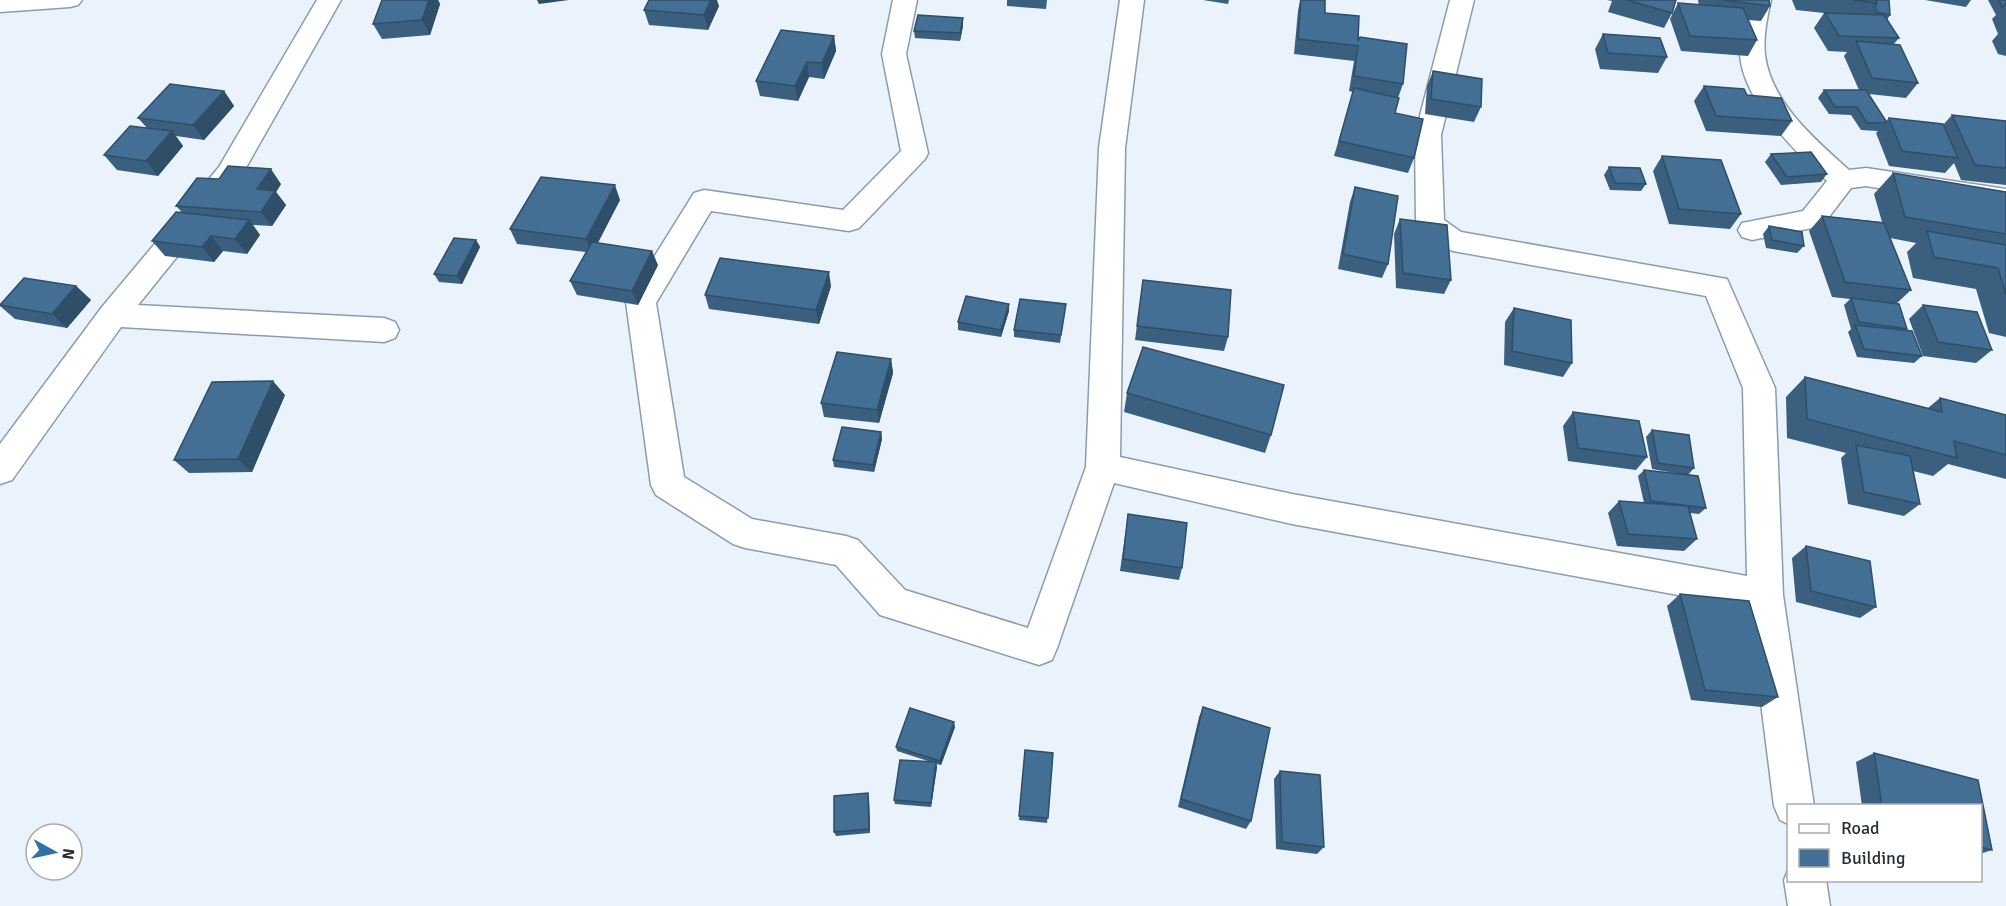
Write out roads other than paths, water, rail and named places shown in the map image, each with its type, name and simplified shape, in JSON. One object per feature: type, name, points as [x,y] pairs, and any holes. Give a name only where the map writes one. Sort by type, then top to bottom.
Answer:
[{"type":"street","points":[[0,5],[70,0]]},
{"type":"street","points":[[0,470],[113,315],[229,173],[329,0]]},
{"type":"street","points":[[905,0],[894,54],[915,153],[849,221],[704,200],[641,302],[668,485],[745,533],[846,551],[893,603],[1039,648],[1103,467],[1112,148],[1131,0]]},
{"type":"street","points":[[1462,0],[1428,135],[1430,224],[1452,241],[1717,287],[1759,388],[1765,595],[1794,804]]},
{"type":"street","points":[[1759,0],[1754,62],[1765,93],[1793,130],[1843,180]]},
{"type":"street","points":[[1752,230],[1812,219],[1843,180],[1866,177],[2006,200]]},
{"type":"street","points":[[113,315],[384,330]]},
{"type":"street","points":[[1103,467],[1292,509],[1765,595]]},
{"type":"street","points":[[1805,882],[1809,906]]}]
